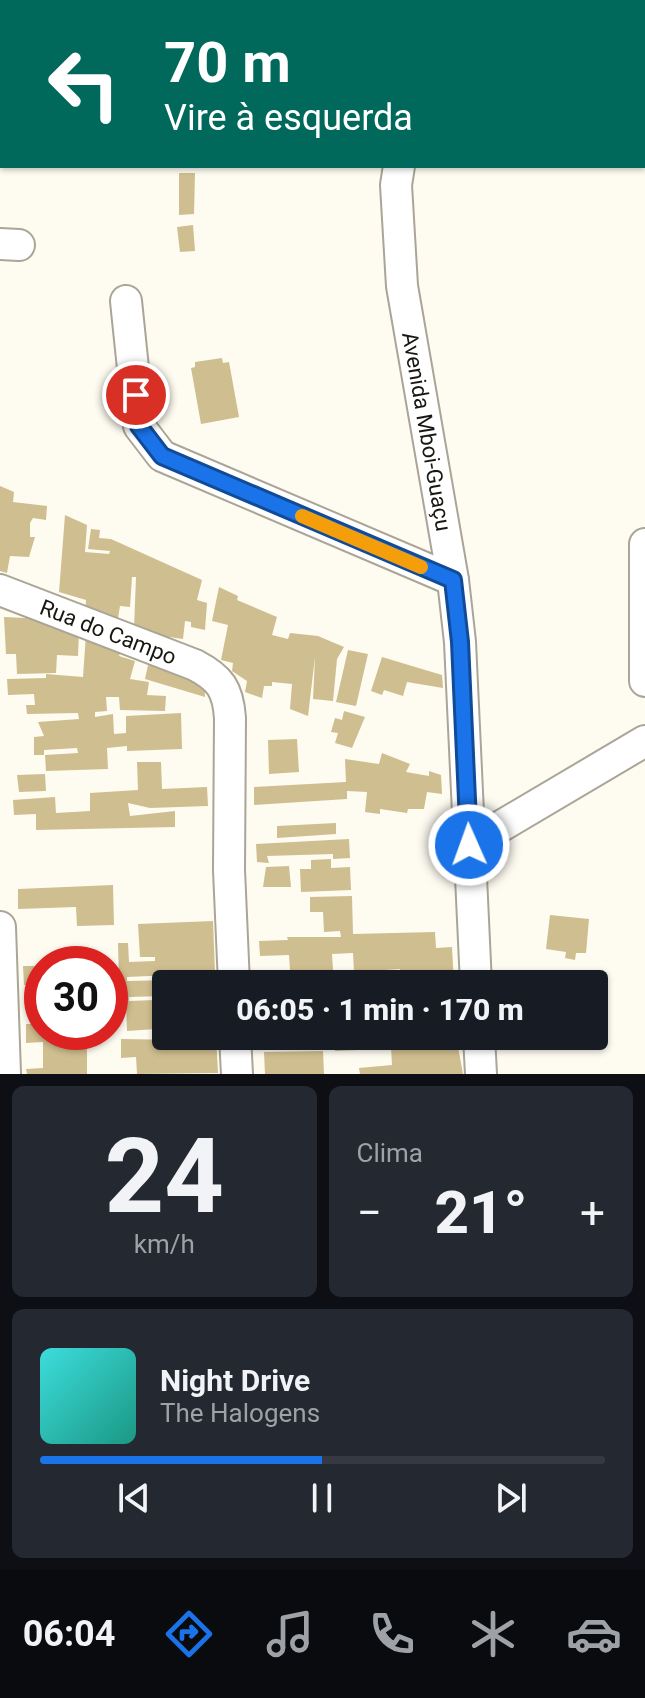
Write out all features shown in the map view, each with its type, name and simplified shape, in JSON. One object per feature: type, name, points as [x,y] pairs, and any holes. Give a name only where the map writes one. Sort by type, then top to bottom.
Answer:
[{"type":"street","name":"Avenida Mboi-Guaçu","points":[[399,168],[396,185],[402,286],[453,580],[460,642],[475,970]]},
{"type":"street","points":[[126,301],[139,426],[162,456],[453,580]]},
{"type":"street","points":[[645,544],[645,681]]},
{"type":"street","name":"Rua do Campo","points":[[0,590],[195,665],[217,677],[229,697],[229,870],[233,970]]},
{"type":"street","points":[[469,845],[645,741]]},
{"type":"street","points":[[0,927],[5,1074]]},
{"type":"street","points":[[236,1050],[237,1074]]},
{"type":"street","points":[[480,1050],[481,1074]]},
{"type":"building","points":[[179,173],[195,173],[194,214],[179,215]]},
{"type":"building","points":[[193,225],[195,251],[180,252],[177,227]]},
{"type":"building","points":[[222,358],[223,363],[229,362],[239,417],[201,424],[191,368],[195,367],[195,362]]},
{"type":"building","points":[[0,486],[14,492],[13,502],[47,506],[46,520],[33,518],[30,523],[30,537],[35,537],[29,557],[10,556],[7,573],[0,571]]},
{"type":"building","points":[[65,515],[87,525],[85,552],[109,554],[110,551],[88,549],[91,529],[100,530],[99,538],[111,539],[202,580],[197,600],[207,603],[205,630],[191,627],[191,622],[185,621],[183,639],[169,637],[169,641],[134,629],[136,577],[132,577],[130,607],[120,606],[117,624],[85,613],[86,600],[59,592]]},
{"type":"building","points":[[219,587],[238,596],[237,600],[277,617],[272,635],[288,639],[290,633],[318,636],[344,647],[337,659],[333,701],[313,699],[315,657],[308,716],[290,709],[292,684],[272,682],[272,686],[264,686],[262,698],[245,692],[247,681],[232,671],[233,663],[221,660],[228,625],[212,621]]},
{"type":"building","points":[[25,615],[79,631],[78,656],[57,655],[56,673],[17,674],[16,654],[6,654],[4,617],[25,618]]},
{"type":"building","points":[[86,634],[122,646],[119,656],[135,661],[130,679],[149,682],[147,695],[166,696],[165,711],[120,710],[119,697],[106,697],[107,711],[95,712],[95,717],[113,714],[114,734],[126,733],[126,716],[181,713],[182,749],[127,751],[127,746],[107,748],[108,769],[46,771],[45,755],[78,753],[77,748],[44,750],[44,755],[34,755],[34,737],[44,736],[38,722],[79,719],[78,713],[27,714],[26,705],[35,705],[34,694],[8,695],[7,679],[46,678],[46,674],[83,677]]},
{"type":"building","points":[[348,650],[368,654],[356,706],[336,702]]},
{"type":"building","points":[[150,656],[204,675],[205,697],[145,679]]},
{"type":"building","points":[[382,657],[442,675],[443,688],[407,682],[403,696],[384,690],[382,695],[371,691]]},
{"type":"building","points":[[344,711],[365,717],[352,748],[335,743],[338,733],[331,732],[335,718],[342,720]]},
{"type":"building","points":[[297,739],[299,772],[269,774],[268,740]]},
{"type":"building","points":[[382,753],[410,764],[406,772],[429,776],[429,771],[441,775],[442,794],[427,792],[424,809],[408,809],[407,813],[380,809],[380,814],[365,812],[367,792],[347,791],[347,799],[254,805],[254,787],[346,782],[345,759],[379,764]]},
{"type":"building","points":[[137,762],[161,762],[162,789],[207,787],[208,806],[150,808],[128,803],[130,816],[175,811],[175,827],[36,830],[36,814],[14,815],[13,800],[55,797],[56,813],[90,811],[90,793],[138,790]]},
{"type":"building","points":[[45,774],[46,791],[19,792],[17,775]]},
{"type":"building","points":[[336,823],[336,834],[277,838],[277,826]]},
{"type":"building","points":[[349,839],[350,858],[333,859],[333,854],[267,856],[269,863],[257,862],[256,844]]},
{"type":"building","points":[[331,859],[331,868],[350,867],[351,890],[301,892],[300,869],[311,869],[311,860]]},
{"type":"building","points":[[289,866],[291,887],[263,887],[266,867]]},
{"type":"building","points":[[113,885],[114,925],[77,926],[76,907],[18,909],[18,889]]},
{"type":"building","points":[[352,896],[353,934],[435,932],[436,948],[452,947],[453,970],[354,970],[353,953],[332,954],[333,970],[290,970],[289,955],[260,956],[259,941],[288,940],[287,937],[341,937],[340,931],[324,932],[323,912],[310,912],[310,897]]},
{"type":"building","points":[[550,915],[589,919],[586,953],[576,953],[575,960],[565,958],[566,952],[546,949]]},
{"type":"building","points":[[213,921],[215,970],[152,970],[152,976],[128,977],[128,946],[118,946],[118,943],[128,943],[129,962],[155,961],[155,957],[140,957],[138,924]]},
{"type":"building","points":[[152,980],[152,996],[129,997],[129,1001],[152,1000],[152,1029],[128,1031],[128,981]]},
{"type":"building","points":[[128,1039],[152,1039],[152,1050],[217,1050],[218,1073],[137,1074],[136,1057],[121,1058],[121,1050],[128,1050]]},
{"type":"building","points":[[43,1050],[87,1050],[87,1074],[27,1074],[26,1069],[43,1068]]},
{"type":"building","points":[[391,1050],[459,1050],[463,1074],[360,1074],[359,1068],[392,1065]]},
{"type":"building","points":[[323,1051],[324,1074],[265,1074],[264,1052]]},
{"type":"slow traffic","points":[[302,516],[421,567]]},
{"type":"route","points":[[136,395],[139,426],[162,456],[453,580],[460,642],[469,845]]}]
